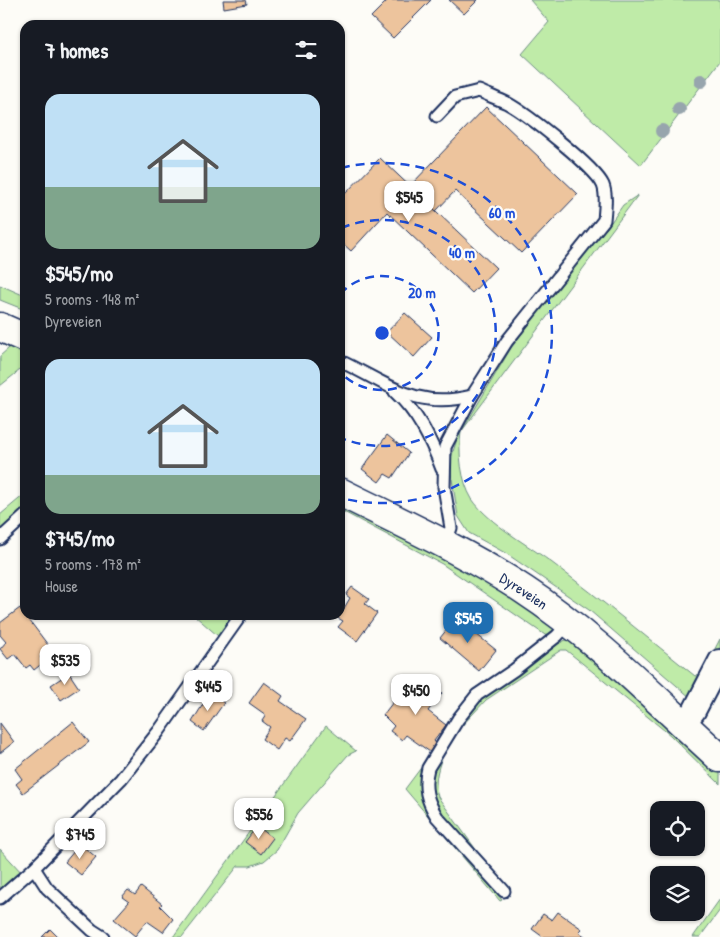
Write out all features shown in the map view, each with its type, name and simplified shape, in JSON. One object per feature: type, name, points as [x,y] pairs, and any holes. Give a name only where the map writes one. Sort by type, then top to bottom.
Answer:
[{"type":"main road","points":[[0,327],[20,336]]},
{"type":"main road","name":"Dyreveien","points":[[345,495],[445,545],[525,590],[616,662],[720,758]]},
{"type":"street","points":[[683,725],[694,711],[720,662]]},
{"type":"lane","points":[[436,116],[455,97],[479,91],[486,94],[508,104],[541,127],[597,175],[604,192],[604,220],[507,341],[472,396],[445,447],[443,470],[451,528],[445,545]]},
{"type":"lane","points":[[345,364],[394,390],[430,400],[452,401],[472,396]]},
{"type":"lane","points":[[394,390],[421,421],[443,470]]},
{"type":"lane","points":[[0,539],[20,521]]},
{"type":"lane","points":[[0,898],[34,868],[121,779],[159,731],[237,620]]},
{"type":"lane","points":[[504,891],[437,817],[429,804],[426,778],[428,768],[458,719],[476,695],[557,636],[568,623]]},
{"type":"lane","points":[[34,868],[47,888],[92,930],[103,937]]},
{"type":"green space","points":[[530,0],[720,0],[720,61],[641,165],[522,54],[549,22]]},
{"type":"green space","points":[[638,195],[462,431],[511,348],[585,250],[607,228],[623,205]]},
{"type":"green space","points":[[0,285],[20,294],[20,308],[0,300]]},
{"type":"green space","points":[[0,335],[20,344],[20,370],[0,386],[0,356],[9,348],[0,343]]},
{"type":"green space","points":[[461,432],[461,467],[468,492],[480,508],[499,526],[545,557],[695,676],[703,672],[720,639],[720,651],[691,698],[589,610],[507,554],[469,533],[458,516],[451,473],[451,458]]},
{"type":"green space","points":[[20,498],[20,516],[0,534],[0,515]]},
{"type":"green space","points":[[345,504],[448,557],[554,624],[554,630],[548,637],[442,564],[345,513]]},
{"type":"green space","points":[[200,620],[231,620],[218,636]]},
{"type":"green space","points":[[572,638],[720,772],[720,784],[670,735],[566,650],[561,650],[486,700],[457,731],[473,708],[492,690],[536,657],[563,641]]},
{"type":"green space","points":[[326,726],[356,751],[348,755],[298,813],[277,850],[264,861],[250,866],[238,866],[182,937],[173,937]]},
{"type":"green space","points":[[438,745],[425,763],[420,775],[421,788],[427,804],[451,840],[502,900],[500,901],[405,789]]},
{"type":"green space","points":[[445,749],[436,779],[438,797],[477,851],[505,883],[459,838],[438,809],[432,796],[430,784],[432,775]]},
{"type":"green space","points":[[0,849],[22,873],[0,892]]},
{"type":"green space","points":[[720,899],[720,910],[700,937],[693,937]]},
{"type":"building","points":[[223,0],[246,0],[247,4],[224,8]]},
{"type":"building","points":[[388,0],[431,0],[393,38],[371,17]]},
{"type":"building","points":[[449,0],[478,0],[464,14]]},
{"type":"building","points":[[486,107],[578,194],[521,253],[455,191],[436,211],[410,186]]},
{"type":"building","points":[[380,158],[496,268],[472,293],[387,212],[351,251],[345,246],[345,194]]},
{"type":"building","points":[[405,313],[432,337],[414,357],[387,332]]},
{"type":"building","points":[[387,435],[409,453],[392,478],[385,474],[379,482],[362,469]]},
{"type":"building","points":[[352,587],[369,599],[365,604],[377,613],[357,641],[338,627],[343,621],[341,620],[345,620],[345,606],[350,598],[346,595]]},
{"type":"building","points":[[20,608],[20,620],[29,620],[51,649],[40,657],[44,662],[34,670],[30,665],[26,668],[15,654],[8,659],[0,649],[6,642],[0,635],[0,623]]},
{"type":"building","points":[[456,618],[496,650],[479,671],[440,638]]},
{"type":"building","points":[[69,673],[79,688],[61,700],[51,685]]},
{"type":"building","points":[[424,680],[442,693],[428,711],[446,725],[434,741],[436,743],[430,752],[406,735],[402,740],[390,731],[394,726],[383,715],[400,693],[409,699]]},
{"type":"building","points":[[264,682],[283,696],[280,701],[306,719],[290,741],[285,738],[277,750],[262,739],[270,727],[262,721],[266,715],[249,703]]},
{"type":"building","points":[[210,693],[224,703],[204,731],[192,722]]},
{"type":"building","points":[[73,722],[89,742],[23,793],[16,784],[22,779],[15,769]]},
{"type":"building","points":[[0,723],[14,742],[0,753]]},
{"type":"building","points":[[257,826],[273,838],[261,854],[245,842]]},
{"type":"building","points":[[80,844],[96,857],[81,875],[65,862]]},
{"type":"building","points":[[141,887],[162,904],[160,906],[173,919],[163,932],[147,921],[135,936],[114,919],[129,902],[122,897],[128,890],[135,895]]},
{"type":"building","points":[[558,912],[582,929],[579,932],[586,937],[543,937],[532,929],[543,914],[552,920]]},
{"type":"building","points":[[50,929],[58,937],[42,937]]}]
